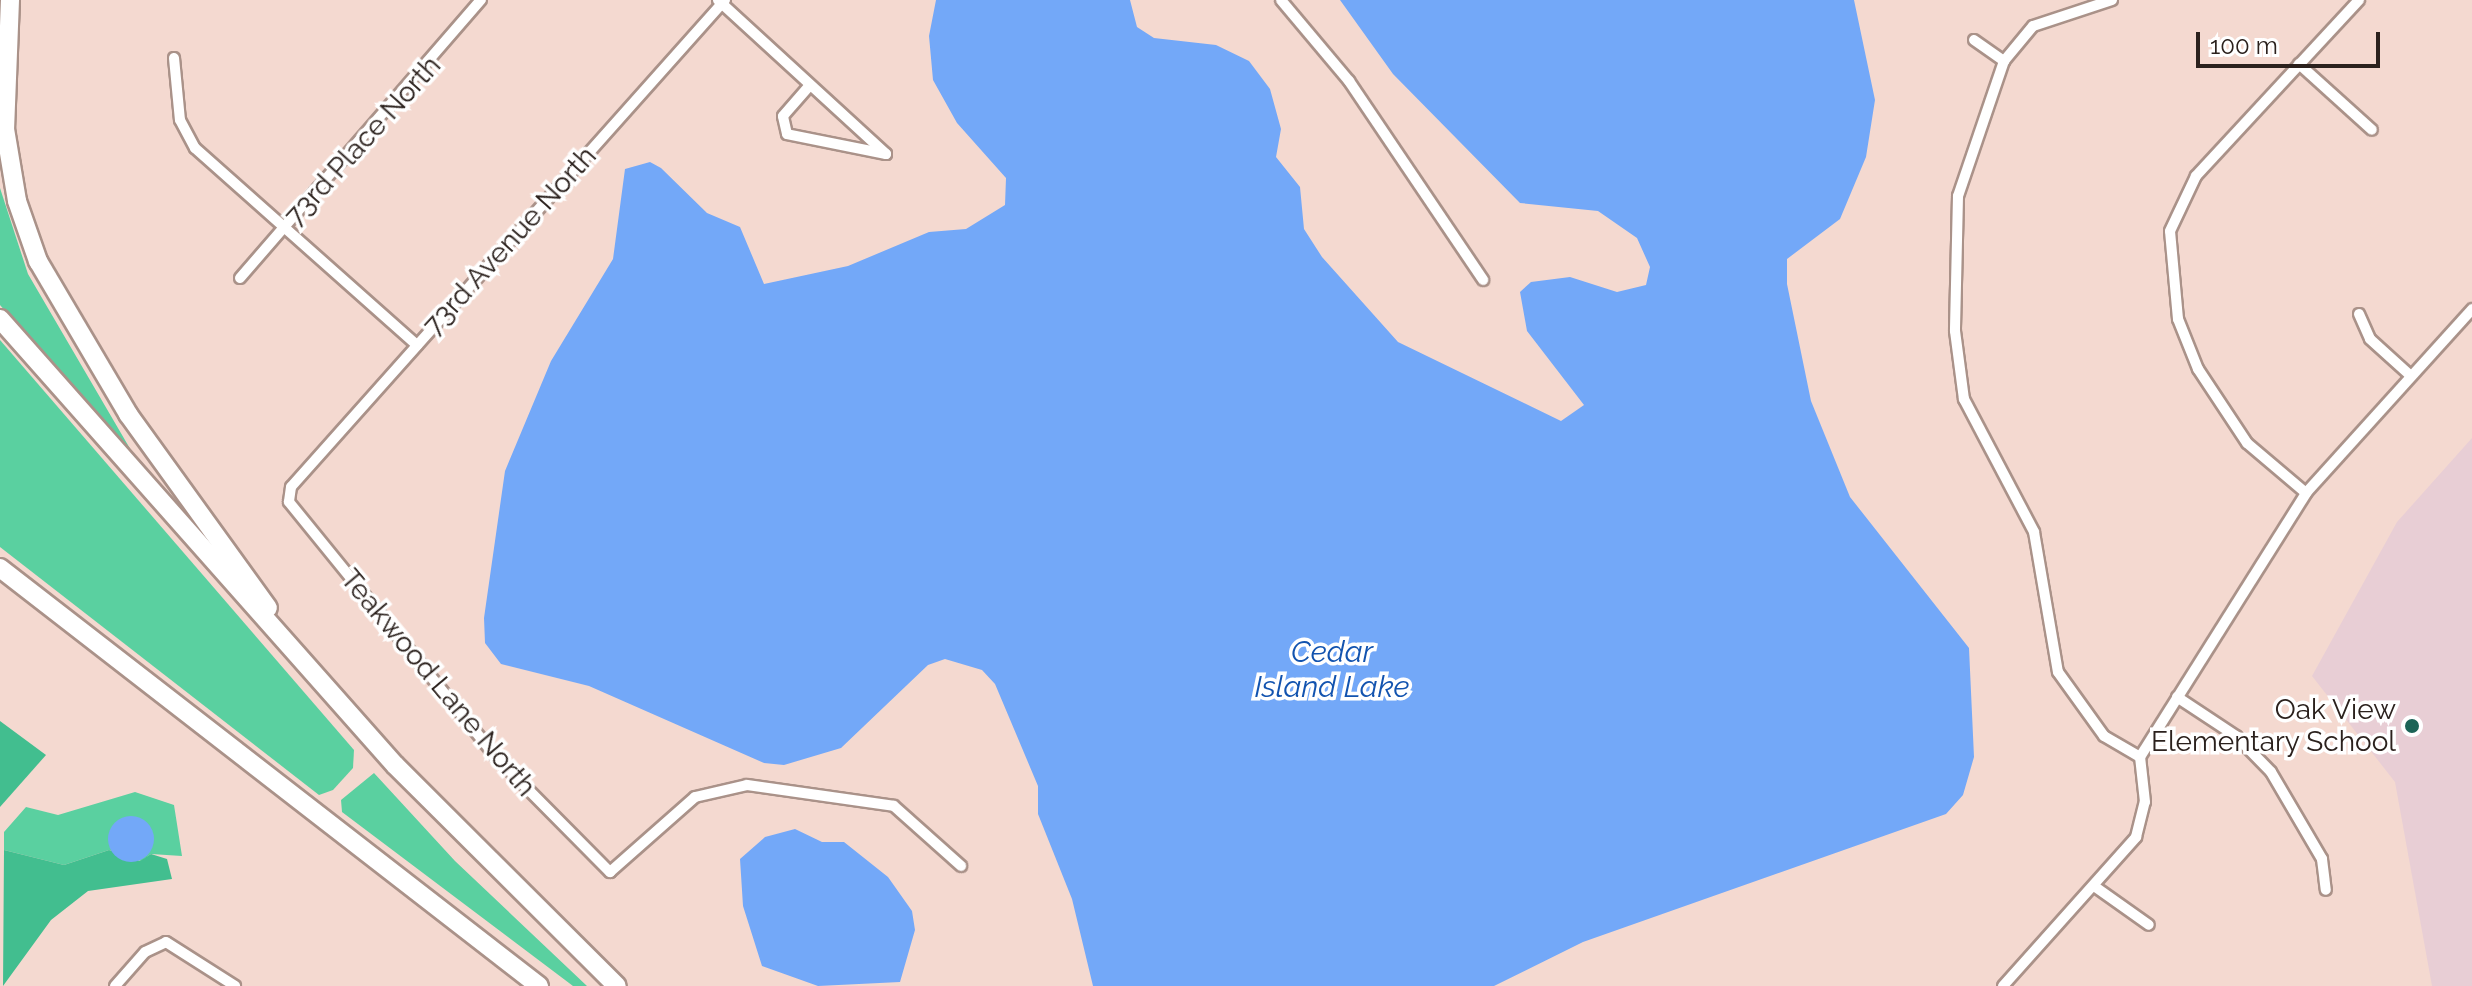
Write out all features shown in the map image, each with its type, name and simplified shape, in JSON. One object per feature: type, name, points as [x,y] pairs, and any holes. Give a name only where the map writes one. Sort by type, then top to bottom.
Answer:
[{"type":"highway","points":[[10,0],[5,129],[17,201],[38,261],[165,470],[329,691]]},
{"type":"highway","points":[[0,319],[329,691],[485,862],[617,986]]},
{"type":"highway","points":[[0,568],[539,986]]},
{"type":"street","name":"73rd Place North","points":[[240,278],[481,0]]},
{"type":"street","points":[[1281,0],[1349,81],[1483,280]]},
{"type":"street","points":[[2112,0],[2033,26],[2004,61],[1958,196],[1957,368],[1976,429],[2034,532],[2058,672],[2104,736],[2140,757]]},
{"type":"street","points":[[2306,493],[2247,443],[2198,369],[2178,319],[2170,255],[2182,195],[2359,0]]},
{"type":"street","points":[[721,1],[886,154],[787,134],[783,116],[810,85]]},
{"type":"street","name":"73rd Avenue North","points":[[295,482],[721,1]]},
{"type":"street","points":[[1974,40],[2004,61]]},
{"type":"street","points":[[174,58],[186,135],[417,345]]},
{"type":"street","points":[[2299,64],[2372,130]]},
{"type":"street","points":[[2003,986],[2094,886],[2140,828],[2140,757],[2306,493],[2472,309]]},
{"type":"street","points":[[2359,314],[2370,339],[2411,376]]},
{"type":"street","name":"Teakwood Lane North","points":[[295,482],[289,502],[368,604],[499,760],[610,872],[621,870],[695,797],[747,785],[894,806],[961,866]]},
{"type":"street","points":[[2177,697],[2236,736],[2271,772],[2322,859],[2326,890]]},
{"type":"street","points":[[2094,886],[2149,925]]},
{"type":"street","points":[[115,986],[145,952],[166,942],[235,986]]},
{"type":"shaded area","name":"Oak View Elementary School","points":[[2472,438],[2472,986],[2432,986],[2395,782],[2312,676],[2397,522]]},
{"type":"green space","points":[[0,188],[28,274],[139,464],[0,305]]},
{"type":"green space","points":[[0,340],[354,750],[353,768],[333,790],[319,795],[0,547]]},
{"type":"green space","points":[[0,721],[46,755],[0,807]]},
{"type":"green space","points":[[374,773],[455,861],[587,986],[573,986],[342,812],[341,800]]},
{"type":"green space","points":[[135,792],[174,805],[182,856],[151,854],[141,861],[109,850],[64,865],[4,850],[4,832],[26,807],[58,815]]},
{"type":"green space","points":[[4,850],[64,865],[109,850],[140,861],[151,854],[167,859],[172,879],[88,891],[51,920],[3,986]]},
{"type":"water","name":"Cedar Island Lake","points":[[936,0],[1130,0],[1137,27],[1154,38],[1216,45],[1249,61],[1270,89],[1281,129],[1276,157],[1300,187],[1304,229],[1322,257],[1398,342],[1561,421],[1584,405],[1527,331],[1520,292],[1531,282],[1570,277],[1617,292],[1646,285],[1650,267],[1637,238],[1598,211],[1520,203],[1393,74],[1340,0],[1854,0],[1875,100],[1866,157],[1840,219],[1787,259],[1787,284],[1811,401],[1850,497],[1969,648],[1974,757],[1963,795],[1946,814],[1583,942],[1494,986],[1093,986],[1072,899],[1038,814],[1038,786],[995,684],[982,670],[945,659],[928,665],[841,748],[784,765],[764,763],[589,686],[501,664],[485,643],[484,618],[505,471],[551,361],[613,259],[625,169],[650,162],[661,168],[707,213],[740,227],[764,284],[848,266],[929,232],[966,229],[1005,205],[1006,178],[957,123],[933,80],[929,36]]},
{"type":"water","points":[[131,816],[147,823],[154,839],[147,855],[131,862],[115,855],[108,839],[115,823]]},
{"type":"water","points":[[795,829],[822,842],[844,842],[888,877],[912,911],[915,930],[900,982],[818,986],[762,966],[743,906],[740,859],[765,837]]},
{"type":"place","name":"Oak View Elementary School","points":[[2412,726]]}]
